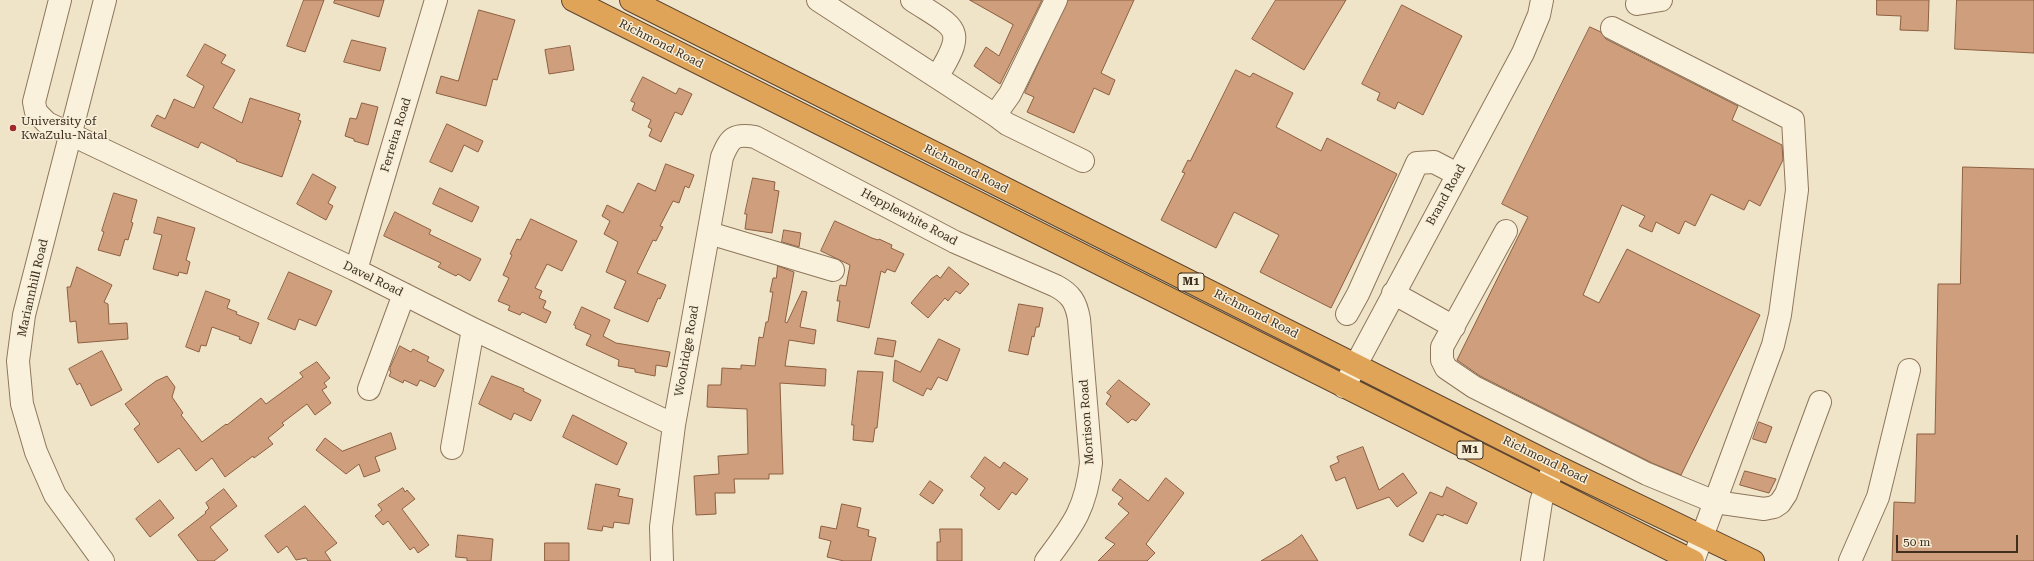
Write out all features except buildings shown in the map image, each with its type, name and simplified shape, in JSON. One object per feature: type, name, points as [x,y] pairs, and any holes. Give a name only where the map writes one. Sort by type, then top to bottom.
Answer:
[{"type":"highway","name":"Richmond Road","points":[[573,0],[1693,561]]},
{"type":"highway","name":"Richmond Road","points":[[631,0],[1554,465],[1753,561]]},
{"type":"street","name":"Davel Road","points":[[60,0],[34,102],[36,112],[47,123],[356,270],[473,329],[674,425]]},
{"type":"street","name":"Mariannhill Road","points":[[103,561],[54,495],[36,452],[22,404],[18,361],[24,315],[105,0]]},
{"type":"street","name":"Ferreira Road","points":[[356,270],[436,0]]},
{"type":"street","points":[[818,0],[1007,124],[1083,161]]},
{"type":"street","points":[[912,0],[950,25],[955,36],[952,52],[937,77]]},
{"type":"street","points":[[995,115],[1010,94],[1056,0]]},
{"type":"street","name":"Brand Road","points":[[1344,387],[1393,293],[1523,53],[1539,15],[1542,0]]},
{"type":"street","points":[[1637,4],[1661,0]]},
{"type":"street","points":[[1612,28],[1792,120],[1797,190],[1780,315],[1773,345],[1693,561]]},
{"type":"street","name":"Hepplewhite Road","points":[[728,144],[734,137],[743,135],[755,137],[955,242],[1056,286],[1066,291],[1073,299],[1079,318]]},
{"type":"street","name":"Woolridge Road","points":[[662,561],[661,527],[674,425],[722,157],[728,144]]},
{"type":"street","points":[[1347,314],[1358,294],[1417,163],[1434,162],[1457,174]]},
{"type":"street","points":[[1506,231],[1442,347],[1442,360],[1446,368],[1468,384],[1647,474],[1715,502],[1764,509],[1774,507],[1780,503],[1786,494],[1820,402]]},
{"type":"street","points":[[708,233],[833,270]]},
{"type":"street","points":[[1393,293],[1454,327]]},
{"type":"street","points":[[369,389],[404,294]]},
{"type":"street","name":"Morrison Road","points":[[1046,561],[1074,522],[1083,504],[1089,483],[1092,463],[1079,318]]},
{"type":"street","points":[[452,448],[473,329]]},
{"type":"street","points":[[1855,560],[1878,497],[1909,370]]},
{"type":"street","points":[[1532,561],[1541,502],[1554,465]]},
{"type":"place","name":"University of KwaZulu-Natal","points":[[13,128]]}]
